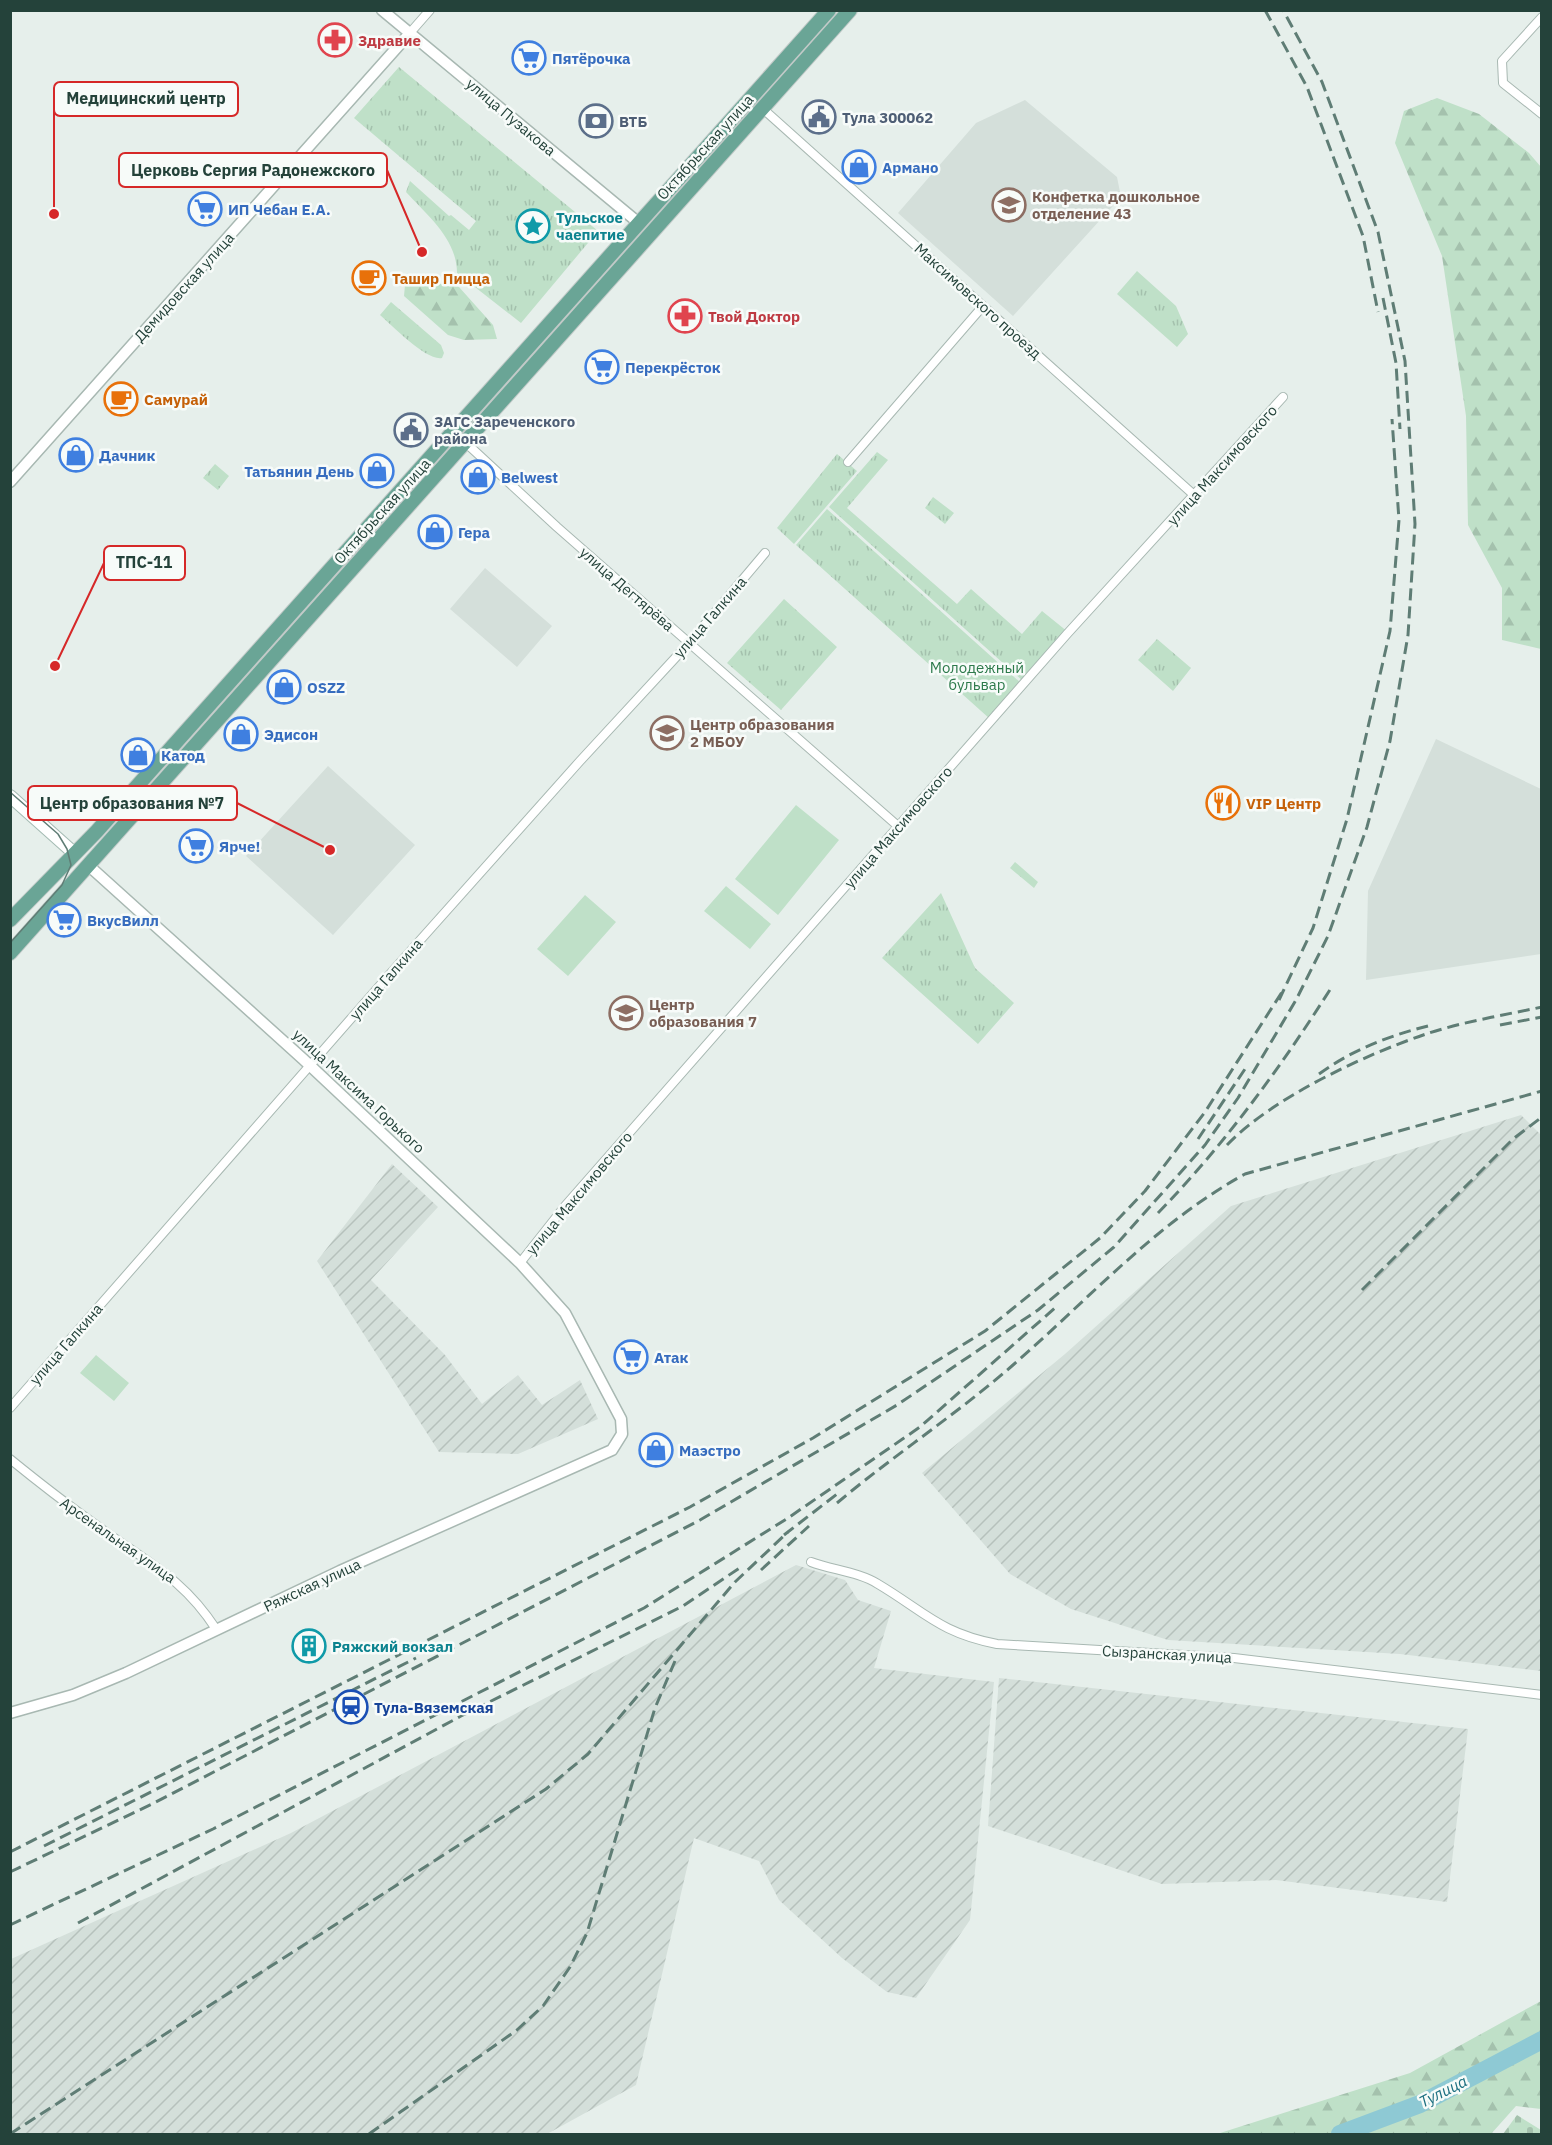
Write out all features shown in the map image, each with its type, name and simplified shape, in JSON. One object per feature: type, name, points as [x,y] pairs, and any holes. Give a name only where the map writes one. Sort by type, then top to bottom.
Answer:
[{"type":"main road","name":"Октябрьская улица","points":[[10,920],[75,854],[645,229],[829,10]]},
{"type":"main road","name":"Октябрьская улица","points":[[645,229],[762,108],[850,10]]},
{"type":"main road","name":"Октябрьская улица","points":[[10,952],[466,443],[627,249]]},
{"type":"main road","name":"улица Максима Горького","points":[[10,796],[88,865]]},
{"type":"street","name":"улица Пузакова","points":[[381,10],[645,229]]},
{"type":"street","name":"Демидовская улица","points":[[10,482],[430,10]]},
{"type":"street","points":[[1542,17],[1502,61],[1503,83],[1542,114]]},
{"type":"street","name":"Максимовского проезд","points":[[762,108],[1194,495]]},
{"type":"street","points":[[849,462],[983,306]]},
{"type":"street","name":"улица Максимовского","points":[[520,1263],[571,1199],[1067,634],[1283,397]]},
{"type":"street","name":"улица Дегтярёва","points":[[466,443],[899,827]]},
{"type":"street","name":"улица Галкина","points":[[10,1408],[245,1138],[311,1067],[533,814],[689,643],[765,553]]},
{"type":"street","name":"улица Максима Горького","points":[[88,865],[311,1067],[520,1263],[566,1313],[621,1419],[622,1434],[612,1450]]},
{"type":"street","name":"Ряжская улица","points":[[10,1713],[73,1695],[126,1672],[612,1450]]},
{"type":"street","name":"Арсенальная улица","points":[[10,1459],[107,1533],[178,1581],[200,1604],[216,1629]]},
{"type":"street","name":"Сызранская улица","points":[[811,1562],[868,1579],[940,1627],[968,1639],[998,1644],[1234,1658],[1542,1695]]},
{"type":"shaded area","name":"Конфетка дошкольное отделение 43","points":[[1025,100],[1117,177],[1121,197],[1013,316],[898,213],[976,123]]},
{"type":"shaded area","points":[[485,568],[552,626],[517,667],[450,609]]},
{"type":"shaded area","points":[[1436,739],[1541,789],[1541,954],[1366,980],[1368,891]]},
{"type":"shaded area","points":[[328,766],[415,845],[333,935],[246,856]]},
{"type":"shaded area","points":[[1521,1115],[1542,1136],[1541,1671],[1400,1654],[1168,1640],[1071,1609],[1010,1574],[922,1473],[1065,1354],[1231,1206]]},
{"type":"shaded area","points":[[392,1164],[438,1207],[371,1280],[445,1355],[482,1404],[518,1375],[542,1405],[580,1380],[598,1419],[518,1454],[439,1452],[317,1261]]},
{"type":"shaded area","points":[[796,1565],[845,1580],[858,1600],[891,1611],[874,1668],[994,1682],[970,1920],[916,1998],[887,1992],[842,1958],[779,1900],[759,1861],[694,1838],[636,2085],[547,2134],[11,2134],[11,1959],[291,1833]]},
{"type":"shaded area","points":[[999,1678],[1468,1729],[1447,1902],[1276,1880],[1162,1884],[988,1826]]},
{"type":"green space","points":[[399,67],[598,231],[521,323],[457,273],[456,261],[446,238],[406,192],[410,181],[449,216],[451,215],[469,230],[476,221],[354,118]]},
{"type":"green space","points":[[1437,98],[1479,114],[1529,153],[1541,167],[1541,649],[1502,640],[1502,588],[1468,525],[1466,416],[1442,256],[1395,143],[1404,111]]},
{"type":"green space","points":[[1137,271],[1176,306],[1188,334],[1177,347],[1117,294]]},
{"type":"green space","points":[[416,280],[459,287],[493,325],[497,339],[464,340],[448,335],[404,296],[405,285]]},
{"type":"green space","points":[[391,302],[441,345],[444,353],[442,358],[419,349],[380,315]]},
{"type":"green space","points":[[877,452],[888,460],[847,508],[957,604],[971,589],[1022,634],[1042,611],[1068,632],[1024,682],[829,507]]},
{"type":"green space","points":[[837,454],[857,471],[794,544],[777,528]]},
{"type":"green space","points":[[215,464],[229,476],[218,490],[203,478]]},
{"type":"green space","points":[[933,497],[954,513],[945,524],[925,508]]},
{"type":"green space","name":"Молодежный бульвар","points":[[827,509],[1022,684],[990,719],[796,545]]},
{"type":"green space","points":[[784,599],[837,647],[781,710],[727,663]]},
{"type":"green space","points":[[1157,639],[1191,668],[1173,691],[1138,660]]},
{"type":"green space","points":[[796,805],[839,840],[778,915],[735,879]]},
{"type":"green space","points":[[1015,862],[1038,882],[1034,888],[1010,868]]},
{"type":"green space","points":[[726,886],[771,924],[750,949],[704,911]]},
{"type":"green space","points":[[941,893],[975,968],[1014,1003],[978,1044],[882,958]]},
{"type":"green space","points":[[585,895],[616,922],[568,976],[537,949]]},
{"type":"green space","points":[[96,1355],[129,1383],[114,1401],[80,1373]]},
{"type":"green space","points":[[1541,2001],[1541,2109],[1516,2106],[1491,2134],[1217,2134],[1410,2073]]},
{"type":"green space","points":[[1517,2115],[1541,2130],[1541,2134],[1503,2134]]},
{"type":"waterway","name":"Тулица","points":[[1340,2134],[1420,2104],[1542,2040]]},
{"type":"tram line","points":[[10,792],[58,834],[67,849],[71,865],[62,885],[10,943]]},
{"type":"railway","points":[[1265,10],[1307,87],[1363,236],[1378,312]]},
{"type":"railway","points":[[10,1872],[152,1804],[700,1520],[897,1405],[1038,1310],[1114,1247],[1205,1145],[1238,1098],[1296,1000],[1328,936],[1367,827],[1390,741],[1408,635],[1415,524],[1405,361],[1378,232],[1322,82],[1283,10]]},
{"type":"railway","points":[[1383,298],[1396,363],[1400,429]]},
{"type":"railway","points":[[1279,1000],[1313,928],[1347,819],[1390,631],[1399,520],[1392,419]]},
{"type":"railway","points":[[1158,1213],[1183,1187],[1251,1104],[1333,985]]},
{"type":"railway","points":[[10,1852],[690,1507],[813,1438],[985,1331],[1100,1238],[1145,1191],[1205,1112],[1282,992]]},
{"type":"railway","points":[[1227,1145],[1268,1111],[1293,1095],[1375,1054],[1440,1030],[1542,1007]]},
{"type":"railway","points":[[1500,1025],[1542,1017]]},
{"type":"railway","points":[[1319,1074],[1371,1045],[1428,1026]]},
{"type":"railway","points":[[1198,1139],[1245,1069]]},
{"type":"railway","points":[[837,1503],[992,1383],[1124,1263],[1182,1215],[1245,1174],[1542,1091]]},
{"type":"railway","points":[[1362,1290],[1513,1139],[1542,1117]]},
{"type":"railway","points":[[10,1925],[213,1829],[644,1608],[788,1518],[920,1427],[1056,1307]]},
{"type":"railway","points":[[784,1535],[841,1491]]},
{"type":"railway","points":[[761,1570],[809,1526]]},
{"type":"railway","points":[[10,2134],[546,1789],[588,1754],[735,1582],[789,1531]]},
{"type":"railway","points":[[78,1923],[461,1716],[683,1606],[741,1567]]},
{"type":"railway","points":[[44,1846],[416,1658]]},
{"type":"railway","points":[[369,2134],[517,2030],[543,2006],[570,1967],[587,1933],[655,1708],[675,1661]]},
{"type":"place","name":"Здравие","points":[[335,40]]},
{"type":"place","name":"Пятёрочка","points":[[529,58]]},
{"type":"place","name":"Тула 300062","points":[[819,117]]},
{"type":"place","name":"ВТБ","points":[[596,121]]},
{"type":"place","name":"Армано","points":[[859,167]]},
{"type":"place","name":"Конфетка дошкольное отделение 43","points":[[1009,205]]},
{"type":"place","name":"ИП Чебан Е.А.","points":[[205,209]]},
{"type":"place","name":"Медицинский центр","points":[[54,214]]},
{"type":"place","name":"Тульское чаепитие","points":[[533,226]]},
{"type":"place","name":"Церковь Сергия Радонежского","points":[[422,252]]},
{"type":"place","name":"Ташир Пицца","points":[[369,278]]},
{"type":"place","name":"Твой Доктор","points":[[685,316]]},
{"type":"place","name":"Перекрёсток","points":[[602,367]]},
{"type":"place","name":"Самурай","points":[[121,399]]},
{"type":"place","name":"ЗАГС Зареченского района","points":[[411,430]]},
{"type":"place","name":"Дачник","points":[[76,455]]},
{"type":"place","name":"Татьянин День","points":[[377,471]]},
{"type":"place","name":"Belwest","points":[[478,477]]},
{"type":"place","name":"Гера","points":[[435,532]]},
{"type":"place","name":"ТПС-11","points":[[55,666]]},
{"type":"place","name":"OSZZ","points":[[284,687]]},
{"type":"place","name":"Центр образования 2 МБОУ","points":[[667,733]]},
{"type":"place","name":"Эдисон","points":[[241,734]]},
{"type":"place","name":"Катод","points":[[138,755]]},
{"type":"place","name":"VIP Центр","points":[[1223,803]]},
{"type":"place","name":"Ярче!","points":[[196,846]]},
{"type":"place","name":"Центр образования №7","points":[[330,850]]},
{"type":"place","name":"ВкусВилл","points":[[64,920]]},
{"type":"place","name":"Центр образования 7","points":[[626,1013]]},
{"type":"place","name":"Атак","points":[[631,1357]]},
{"type":"place","name":"Маэстро","points":[[656,1450]]},
{"type":"place","name":"Ряжский вокзал","points":[[309,1646]]},
{"type":"place","name":"Тула-Вяземская","points":[[351,1707]]}]
